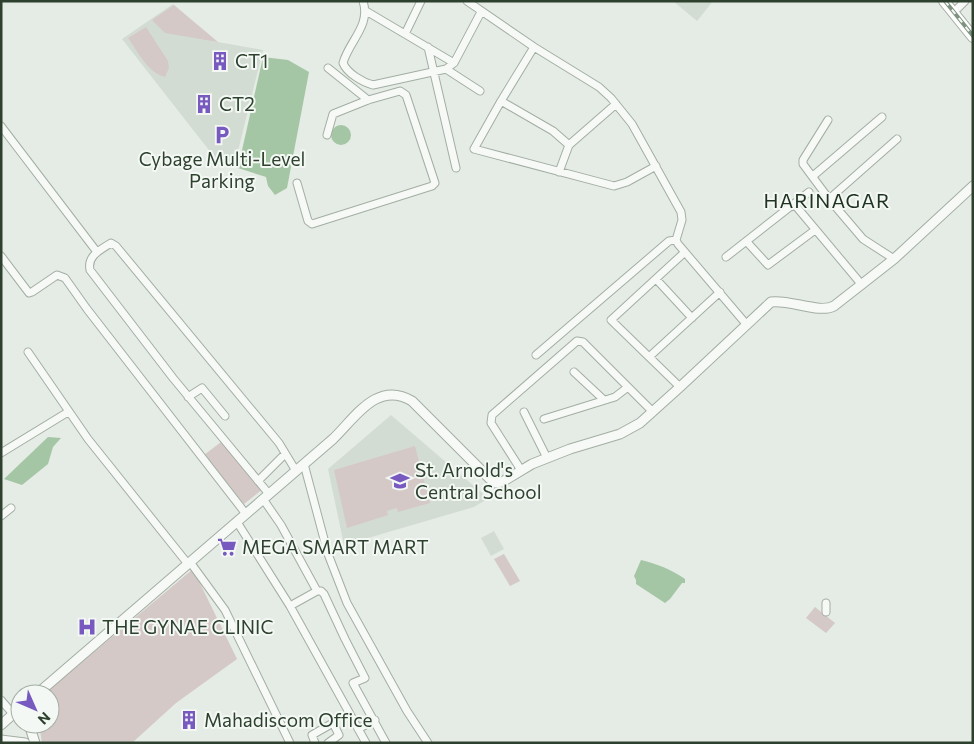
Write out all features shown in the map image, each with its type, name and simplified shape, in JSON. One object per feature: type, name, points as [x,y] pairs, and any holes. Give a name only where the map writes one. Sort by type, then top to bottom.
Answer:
[{"type":"main road","points":[[944,1],[973,37]]},
{"type":"main road","points":[[959,3],[973,26]]},
{"type":"street","points":[[363,1],[366,11],[364,21],[343,63],[347,70],[368,84],[373,85],[446,69],[454,63],[481,12]]},
{"type":"street","points":[[405,34],[422,1]]},
{"type":"street","points":[[467,1],[534,47],[599,86],[616,104],[632,124],[681,212],[682,220],[676,240]]},
{"type":"street","points":[[366,11],[454,63]]},
{"type":"street","points":[[428,47],[432,72],[456,168]]},
{"type":"street","points":[[534,47],[474,149],[614,186],[627,182],[656,166]]},
{"type":"street","points":[[328,68],[368,100]]},
{"type":"street","points":[[446,69],[480,91]]},
{"type":"street","points":[[297,183],[308,221],[312,224],[432,186],[435,183],[406,95],[400,91],[368,100],[333,114],[327,135]]},
{"type":"street","points":[[501,101],[553,131],[569,145]]},
{"type":"street","points":[[559,172],[569,145],[616,104]]},
{"type":"street","points":[[813,176],[882,116]]},
{"type":"street","points":[[828,120],[802,162],[829,199],[863,239],[894,259]]},
{"type":"street","points":[[1,126],[96,252]]},
{"type":"street","points":[[829,199],[897,138]]},
{"type":"street","points":[[49,684],[333,439],[371,402],[384,394],[401,396],[412,401],[473,464],[495,482],[502,482],[521,470],[547,458],[620,434],[640,422],[680,388],[771,302],[830,308],[894,259],[973,186]]},
{"type":"street","points":[[726,257],[795,205],[809,192]]},
{"type":"street","points":[[795,205],[862,285]]},
{"type":"street","points":[[747,242],[768,265],[816,230]]},
{"type":"street","points":[[676,240],[747,325]]},
{"type":"street","points":[[536,355],[669,241],[676,240]]},
{"type":"street","points":[[296,471],[279,443],[116,246],[111,243],[96,252],[88,265],[90,270],[188,397],[258,481],[317,591]]},
{"type":"street","points":[[680,388],[611,320],[685,252]]},
{"type":"street","points":[[1,256],[29,293],[57,275],[65,278],[246,514]]},
{"type":"street","points":[[656,279],[692,318]]},
{"type":"street","points":[[650,357],[720,292]]},
{"type":"street","points":[[521,470],[491,423],[492,415],[577,341],[583,342],[653,412]]},
{"type":"street","points":[[28,352],[68,412],[189,563],[224,610],[290,743]]},
{"type":"street","points":[[574,372],[604,400]]},
{"type":"street","points":[[544,419],[604,400],[619,394],[628,387]]},
{"type":"street","points":[[188,397],[202,388],[225,416]]},
{"type":"street","points":[[1,453],[68,412]]},
{"type":"street","points":[[524,412],[547,458]]},
{"type":"street","points":[[258,481],[285,454]]},
{"type":"street","points":[[304,464],[326,546],[347,603],[407,711],[428,743]]},
{"type":"street","points":[[1,516],[10,508]]},
{"type":"street","points":[[237,522],[290,606],[366,743]]},
{"type":"street","points":[[290,606],[317,591],[321,591],[324,594],[365,678],[353,683],[386,743]]},
{"type":"street","points":[[826,603],[826,612]]},
{"type":"street","points":[[1,700],[10,709]]},
{"type":"street","points":[[358,729],[375,720]]},
{"type":"street","points":[[315,743],[312,735],[333,724],[339,735],[328,743]]},
{"type":"street","points":[[1,740],[23,743]]},
{"type":"shaded area","points":[[673,1],[713,1],[697,21]]},
{"type":"shaded area","points":[[173,4],[212,41],[263,50],[235,163],[219,163],[122,39]]},
{"type":"shaded area","points":[[174,5],[218,42],[165,33],[152,20]]},
{"type":"shaded area","points":[[146,27],[168,61],[169,68],[165,77],[148,67],[128,38]]},
{"type":"shaded area","points":[[263,57],[288,60],[309,72],[287,188],[275,195],[268,186],[266,177],[238,168]]},
{"type":"shaded area","points":[[337,125],[345,125],[351,131],[351,139],[345,145],[337,145],[331,139],[331,131]]},
{"type":"shaded area","name":"St. Arnold's Central School","points":[[391,415],[482,493],[485,497],[484,501],[474,507],[344,545],[328,469]]},
{"type":"shaded area","points":[[48,437],[61,438],[53,447],[48,464],[22,485],[4,479]]},
{"type":"shaded area","points":[[221,442],[263,489],[244,504],[204,455]]},
{"type":"shaded area","points":[[415,446],[430,503],[398,512],[397,508],[387,511],[388,515],[347,528],[334,470]]},
{"type":"shaded area","points":[[494,531],[504,549],[491,556],[481,538]]},
{"type":"shaded area","points":[[504,554],[520,581],[510,586],[494,559]]},
{"type":"shaded area","points":[[641,560],[674,572],[685,579],[685,583],[682,583],[665,603],[636,584],[634,576]]},
{"type":"shaded area","points":[[193,569],[237,659],[176,703],[132,743],[42,743],[41,734],[60,734],[60,684],[56,684]]},
{"type":"shaded area","points":[[815,607],[835,623],[826,633],[806,618]]},
{"type":"railway","points":[[945,1],[973,36]]},
{"type":"place","name":"CT1","points":[[220,61]]},
{"type":"place","name":"CT2","points":[[204,104]]},
{"type":"place","name":"Cybage Multi-Level Parking","points":[[222,135]]},
{"type":"place","name":"St. Arnold's Central School","points":[[400,481]]},
{"type":"place","name":"MEGA SMART MART","points":[[227,547]]},
{"type":"place","name":"THE GYNAE CLINIC","points":[[87,627]]},
{"type":"place","name":"Mahadiscom Office","points":[[189,720]]},
{"type":"district","name":"HARINAGAR","points":[[827,201]]}]
